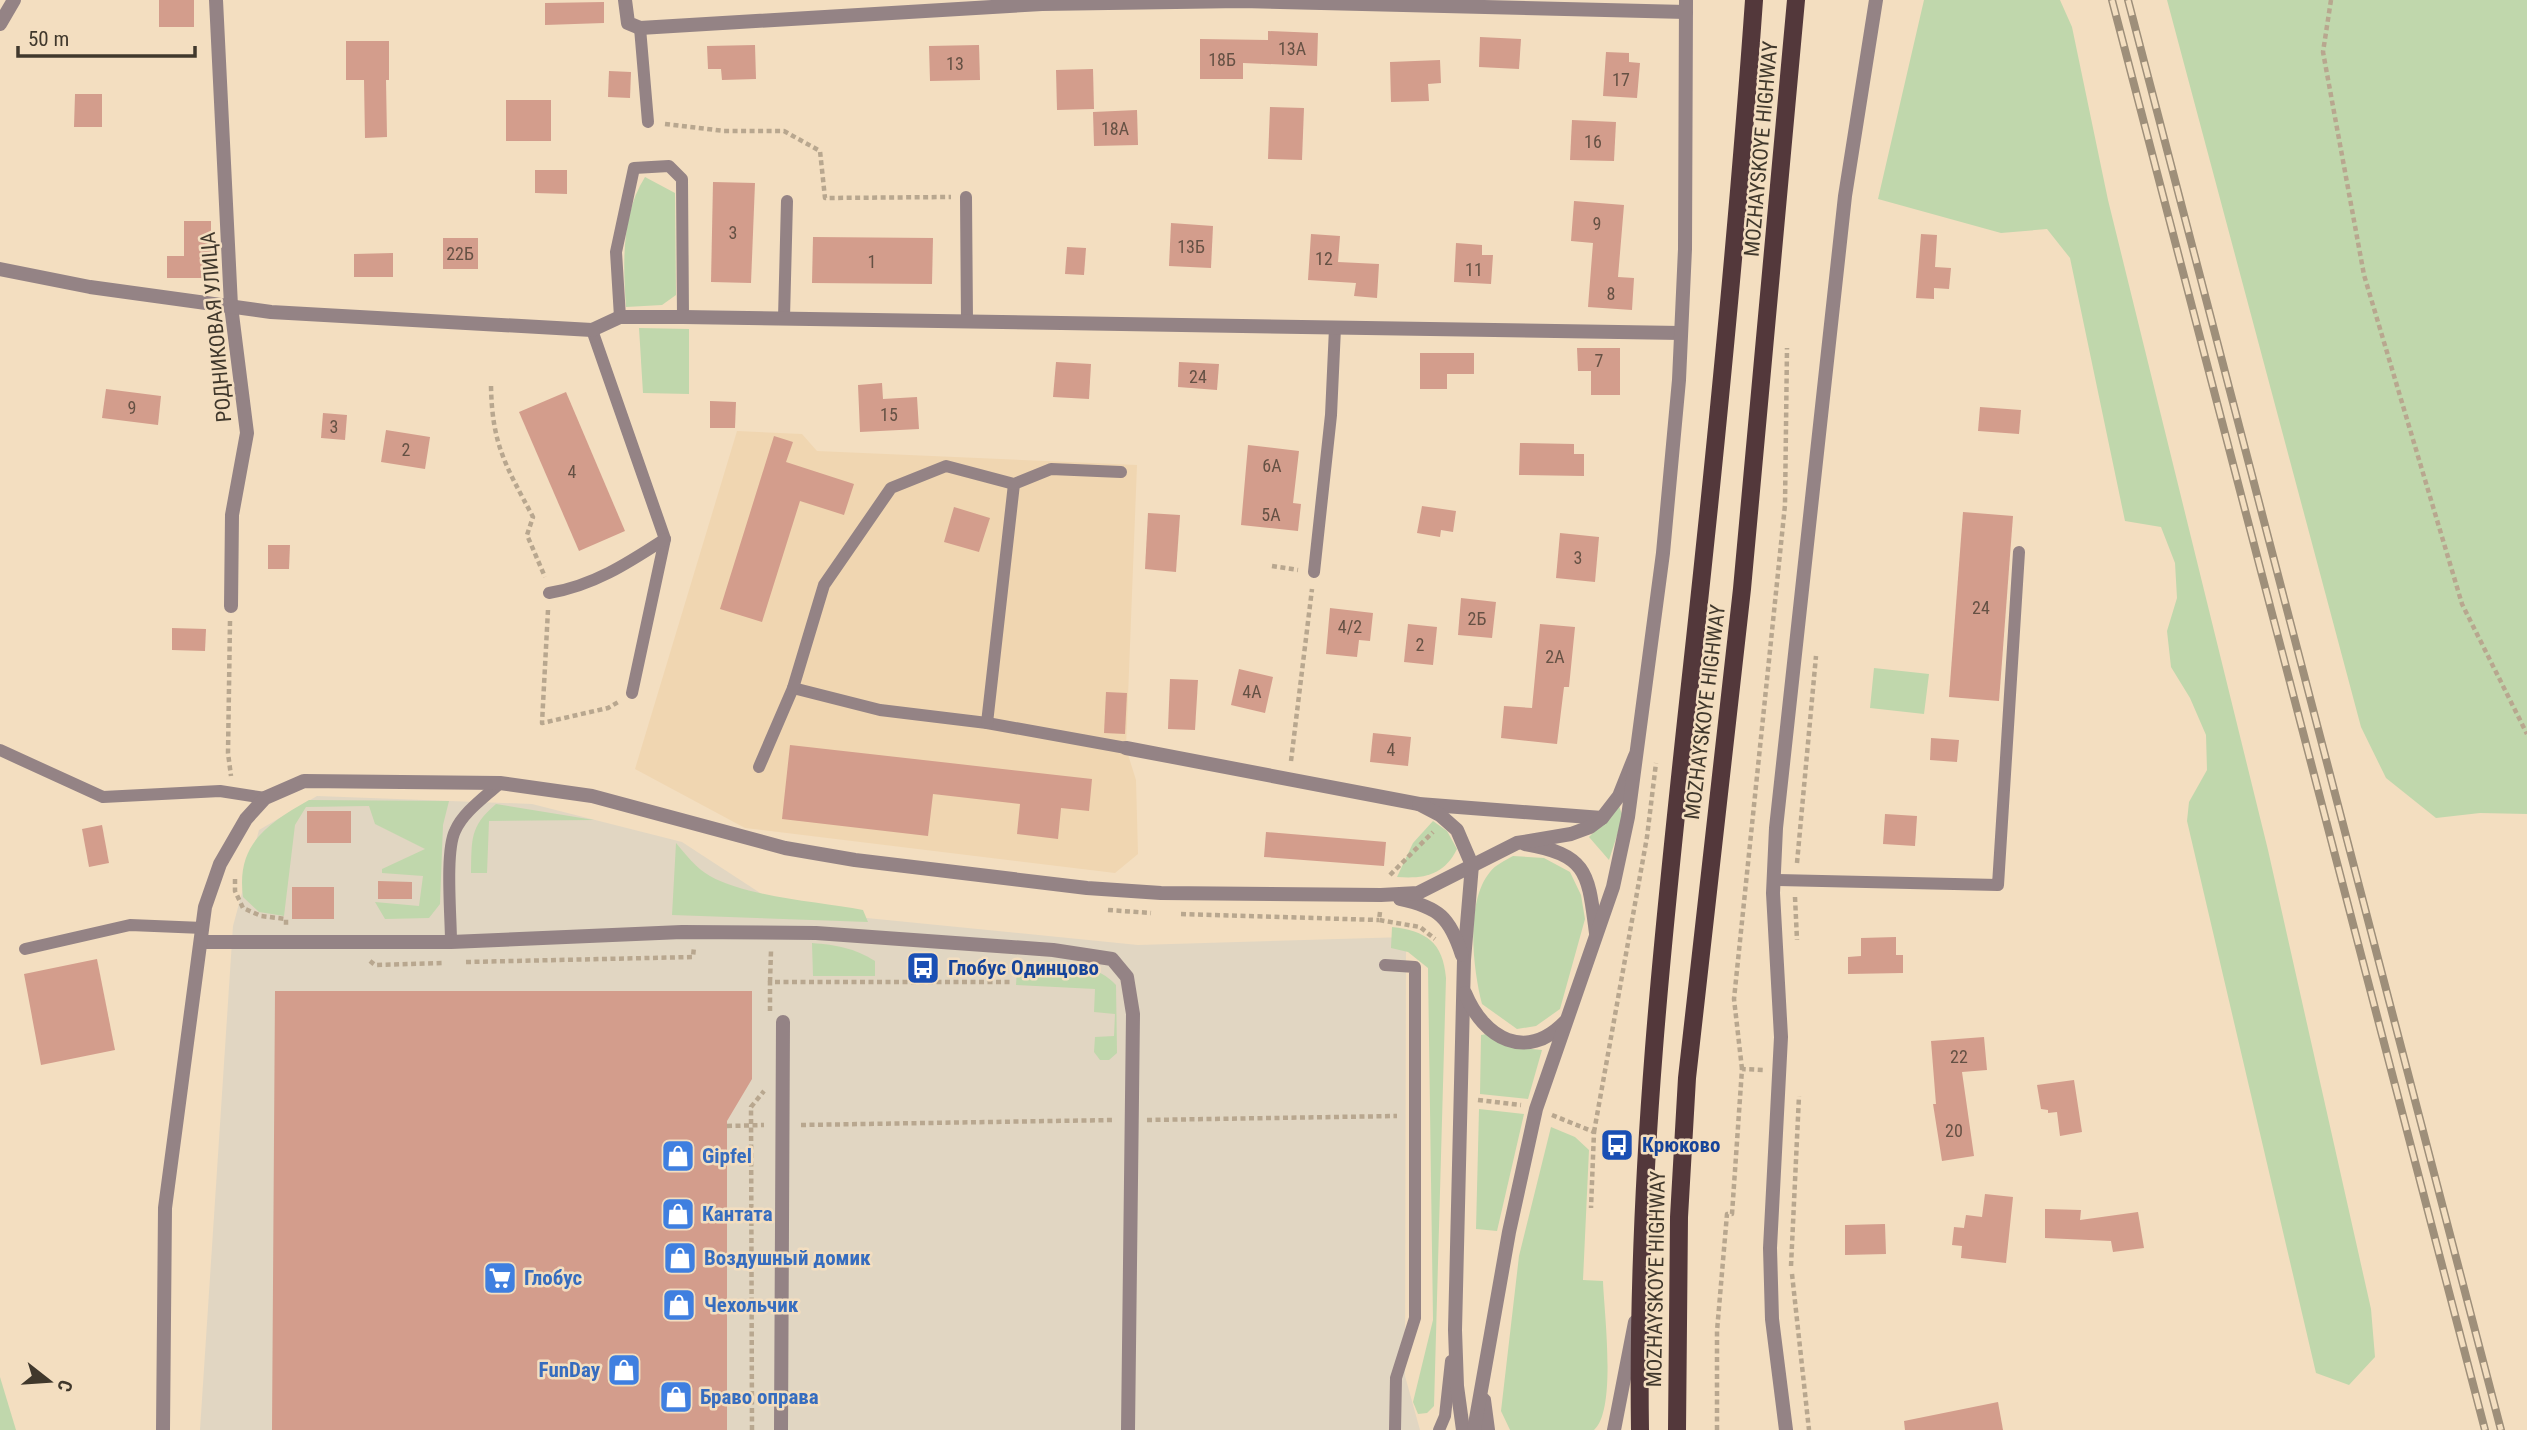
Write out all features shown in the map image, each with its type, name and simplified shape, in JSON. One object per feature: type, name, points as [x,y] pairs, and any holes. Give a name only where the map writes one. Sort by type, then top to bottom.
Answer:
[{"type":"main road","name":"MOZHAYSKOYE HIGHWAY","points":[[1640,1430],[1640,1293],[1649,1100],[1662,934],[1714,456],[1754,0]]},
{"type":"main road","name":"MOZHAYSKOYE HIGHWAY","points":[[1679,1425],[1679,1217],[1687,1077],[1742,589],[1796,0]]},
{"type":"street","points":[[0,24],[14,0]]},
{"type":"street","name":"РОДНИКОВАЯ УЛИЦА","points":[[216,0],[231,306],[247,433],[232,514],[231,606]]},
{"type":"street","points":[[625,0],[628,23],[640,28],[1042,4],[1202,2],[1686,6],[1685,249],[1681,333],[1663,553],[1628,817],[1613,887],[1597,938],[1536,1109],[1509,1232],[1474,1430]]},
{"type":"street","points":[[1786,1430],[1772,1320],[1770,1248],[1780,1070],[1774,880],[1777,814],[1845,196],[1876,0]]},
{"type":"street","points":[[0,269],[90,287],[271,312],[592,330],[620,317],[683,317],[1681,333]]},
{"type":"street","points":[[1126,748],[1419,804],[1602,818]]},
{"type":"street","points":[[163,1430],[165,1208],[205,907],[220,864],[246,819],[265,798],[304,781],[500,783],[592,796],[740,837],[855,860],[1087,888],[1161,893],[1381,895],[1418,893],[1439,885],[1517,843],[1571,834],[1602,818],[1619,796],[1635,756]]},
{"type":"street","points":[[1419,804],[1457,830],[1472,865],[1464,960],[1455,1330],[1457,1386],[1463,1430]]},
{"type":"street","points":[[1517,843],[1555,849],[1573,858],[1585,874],[1597,938]]},
{"type":"street","points":[[1381,895],[1418,903],[1437,912],[1452,925],[1464,960]]},
{"type":"street","points":[[202,935],[286,942],[451,942],[682,932],[816,933],[1053,950],[1112,959],[1127,977],[1133,1014],[1128,1430]]},
{"type":"street","points":[[1463,989],[1475,1017],[1490,1031],[1504,1038],[1520,1042],[1537,1041],[1551,1036],[1568,1019]]},
{"type":"street","points":[[781,1430],[783,1021]]},
{"type":"street","points":[[1614,1430],[1640,1293]]},
{"type":"street","points":[[1482,1385],[1488,1430]]},
{"type":"lane","points":[[640,28],[649,122]]},
{"type":"lane","points":[[620,317],[616,252],[634,168],[669,166],[682,179],[683,317]]},
{"type":"lane","points":[[966,197],[967,321]]},
{"type":"lane","points":[[784,318],[788,201]]},
{"type":"lane","points":[[1314,572],[1331,415],[1335,328]]},
{"type":"lane","points":[[592,330],[665,539],[632,693]]},
{"type":"lane","points":[[759,767],[793,688],[824,585],[891,488],[946,466],[1014,484],[1051,469],[1121,472]]},
{"type":"lane","points":[[987,723],[1014,484]]},
{"type":"lane","points":[[550,593],[573,590],[620,568],[665,539]]},
{"type":"lane","points":[[1774,880],[1998,886],[2019,552]]},
{"type":"lane","points":[[793,688],[880,710],[987,723],[1126,748]]},
{"type":"lane","points":[[0,750],[103,797],[220,791],[265,798]]},
{"type":"lane","points":[[451,942],[450,862],[454,832],[471,810],[500,783]]},
{"type":"lane","points":[[25,950],[130,925],[202,935]]},
{"type":"lane","points":[[1385,965],[1415,967],[1415,1318],[1396,1378],[1395,1430]]},
{"type":"lane","points":[[1442,1430],[1455,1330]]},
{"type":"path","points":[[2331,0],[2323,52],[2364,275],[2462,604],[2527,734]]},
{"type":"path","points":[[649,122],[723,131],[784,131],[820,151],[825,198],[966,197]]},
{"type":"path","points":[[1717,1430],[1717,1331],[1727,1214],[1732,1214],[1742,1069],[1734,999],[1785,505],[1787,344]]},
{"type":"path","points":[[1272,566],[1314,572],[1289,779]]},
{"type":"path","points":[[231,606],[228,753],[233,793]]},
{"type":"path","points":[[1797,948],[1795,880],[1817,648]]},
{"type":"path","points":[[1441,945],[1420,927],[1380,920],[1381,895],[1382,883],[1446,820]]},
{"type":"path","points":[[235,878],[235,891],[243,908],[261,916],[286,919],[286,942]]},
{"type":"path","points":[[365,957],[375,965],[693,957],[694,943]]},
{"type":"path","points":[[1742,1069],[1780,1070]]},
{"type":"path","points":[[1800,1084],[1791,1269],[1809,1430]]},
{"type":"path","points":[[727,1126],[1415,1115]]},
{"type":"shaded area","points":[[737,431],[802,434],[817,451],[1137,465],[1126,748],[1136,780],[1138,854],[1115,873],[745,828],[635,769]]},
{"type":"shaded area","points":[[317,796],[532,804],[682,842],[786,910],[1138,945],[1406,937],[1405,1376],[1420,1430],[200,1430],[233,926],[259,830]]},
{"type":"green space","points":[[1924,0],[2060,0],[2072,27],[2108,200],[2268,850],[2371,1309],[2375,1357],[2349,1385],[2316,1373],[2187,821],[2189,802],[2207,770],[2206,735],[2190,698],[2171,667],[2167,631],[2177,598],[2175,563],[2161,527],[2125,521],[2070,258],[2047,229],[2001,233],[1878,199]]},
{"type":"green space","points":[[2167,0],[2527,0],[2527,814],[2480,813],[2436,818],[2386,778],[2361,727]]},
{"type":"green space","points":[[645,177],[675,193],[676,295],[662,305],[626,307],[625,240],[631,207]]},
{"type":"green space","points":[[639,328],[689,329],[689,394],[643,393]]},
{"type":"green space","points":[[1874,668],[1929,674],[1924,714],[1870,708]]},
{"type":"green space","points":[[309,800],[449,801],[443,825],[440,904],[429,918],[385,919],[375,902],[419,906],[423,876],[382,873],[382,869],[425,849],[375,824],[369,806],[306,807],[295,825],[284,916],[259,912],[243,897],[244,863],[250,849],[268,827]]},
{"type":"green space","points":[[496,804],[594,820],[489,821],[487,873],[471,873],[476,827]]},
{"type":"green space","points":[[1619,806],[1623,817],[1609,860],[1589,837]]},
{"type":"green space","points":[[1433,821],[1447,831],[1457,849],[1452,858],[1433,874],[1397,877],[1413,843]]},
{"type":"green space","points":[[676,843],[700,869],[725,883],[763,894],[863,910],[868,922],[672,915]]},
{"type":"green space","points":[[1513,856],[1544,858],[1570,872],[1581,895],[1585,919],[1560,1009],[1536,1026],[1517,1029],[1482,1004],[1473,936],[1477,900],[1482,885],[1492,869]]},
{"type":"green space","points":[[1392,927],[1423,935],[1431,940],[1441,955],[1446,978],[1434,1406],[1427,1413],[1418,1414],[1413,1402],[1433,1320],[1428,968],[1408,952],[1391,948]]},
{"type":"green space","points":[[812,943],[860,953],[875,961],[875,976],[813,976]]},
{"type":"green space","points":[[1047,961],[1093,970],[1116,985],[1117,1053],[1109,1060],[1100,1060],[1094,1052],[1095,1037],[1114,1036],[1115,1014],[1094,1012],[1095,989],[1016,985],[1017,970]]},
{"type":"green space","points":[[1487,1034],[1521,1048],[1542,1050],[1528,1099],[1480,1094],[1481,1035]]},
{"type":"green space","points":[[1479,1109],[1524,1114],[1497,1231],[1476,1229]]},
{"type":"green space","points":[[1551,1127],[1575,1137],[1589,1150],[1583,1280],[1603,1281],[1608,1360],[1605,1403],[1601,1419],[1594,1430],[1510,1430],[1501,1411],[1519,1256]]},
{"type":"green space","points":[[0,1377],[16,1430],[0,1430]]},
{"type":"building","points":[[159,0],[194,0],[194,27],[159,27]]},
{"type":"building","points":[[604,2],[604,23],[545,25],[545,3]]},
{"type":"building","points":[[1268,31],[1318,33],[1317,66],[1243,63],[1243,79],[1200,79],[1200,39],[1268,40]]},
{"type":"building","points":[[1480,37],[1521,39],[1519,69],[1479,67]]},
{"type":"building","points":[[346,41],[389,41],[389,80],[386,80],[387,137],[365,138],[364,80],[346,80]]},
{"type":"building","points":[[755,45],[756,79],[722,80],[721,69],[708,69],[707,46]]},
{"type":"building","points":[[979,45],[980,80],[930,81],[929,46]]},
{"type":"building","points":[[1606,52],[1629,53],[1629,62],[1640,63],[1637,98],[1603,96]]},
{"type":"building","points":[[1440,60],[1441,83],[1428,84],[1429,101],[1391,102],[1390,62]]},
{"type":"building","points":[[1093,69],[1094,109],[1057,110],[1056,70]]},
{"type":"building","points":[[609,71],[631,72],[630,98],[608,97]]},
{"type":"building","points":[[75,94],[102,94],[102,127],[74,127]]},
{"type":"building","points":[[506,100],[551,100],[551,141],[506,141]]},
{"type":"building","points":[[1270,107],[1304,108],[1302,160],[1268,159]]},
{"type":"building","points":[[1137,110],[1138,145],[1094,146],[1093,112]]},
{"type":"building","points":[[1572,120],[1616,122],[1614,161],[1570,160]]},
{"type":"building","points":[[535,170],[567,170],[567,194],[535,193]]},
{"type":"building","points":[[713,182],[755,183],[751,283],[711,282]]},
{"type":"building","points":[[1574,201],[1624,205],[1618,277],[1634,278],[1632,310],[1588,307],[1593,243],[1571,241]]},
{"type":"building","points":[[184,221],[211,221],[211,278],[167,278],[167,256],[184,256]]},
{"type":"building","points":[[1171,223],[1213,226],[1211,268],[1169,266]]},
{"type":"building","points":[[1311,234],[1340,236],[1338,262],[1379,264],[1377,298],[1354,296],[1356,283],[1308,280]]},
{"type":"building","points":[[1921,234],[1937,235],[1935,267],[1951,268],[1949,289],[1934,288],[1934,299],[1916,298]]},
{"type":"building","points":[[813,237],[933,238],[932,284],[812,283]]},
{"type":"building","points":[[443,238],[478,238],[478,269],[443,269]]},
{"type":"building","points":[[1456,243],[1482,245],[1482,255],[1493,255],[1491,284],[1454,282]]},
{"type":"building","points":[[1067,247],[1086,248],[1084,275],[1065,274]]},
{"type":"building","points":[[393,253],[393,277],[354,277],[354,254]]},
{"type":"building","points":[[1577,348],[1620,348],[1620,395],[1591,395],[1591,371],[1578,371]]},
{"type":"building","points":[[1420,353],[1474,353],[1474,374],[1447,374],[1447,389],[1420,389]]},
{"type":"building","points":[[1056,362],[1091,364],[1089,399],[1053,397]]},
{"type":"building","points":[[1179,362],[1219,364],[1217,390],[1178,387]]},
{"type":"building","points":[[882,383],[883,399],[917,397],[919,429],[860,432],[858,385]]},
{"type":"building","points":[[106,389],[161,396],[158,425],[102,418]]},
{"type":"building","points":[[566,392],[625,531],[579,551],[519,412]]},
{"type":"building","points":[[710,401],[736,402],[735,428],[710,428]]},
{"type":"building","points":[[1980,407],[2021,410],[2019,434],[1978,431]]},
{"type":"building","points":[[323,413],[347,415],[345,440],[321,438]]},
{"type":"building","points":[[386,430],[430,437],[425,469],[381,462]]},
{"type":"building","points":[[774,436],[793,442],[786,462],[854,484],[844,515],[800,501],[762,622],[720,609]]},
{"type":"building","points":[[1520,443],[1574,444],[1574,454],[1584,454],[1584,476],[1519,475]]},
{"type":"building","points":[[1248,445],[1299,451],[1293,503],[1301,504],[1298,531],[1241,525]]},
{"type":"building","points":[[1422,506],[1456,511],[1453,532],[1441,530],[1440,537],[1417,533]]},
{"type":"building","points":[[954,507],[990,518],[979,552],[944,542]]},
{"type":"building","points":[[1963,512],[2013,516],[1999,701],[1949,697]]},
{"type":"building","points":[[1148,513],[1180,515],[1176,572],[1145,569]]},
{"type":"building","points":[[1560,533],[1599,537],[1595,582],[1556,578]]},
{"type":"building","points":[[268,545],[290,545],[289,569],[268,569]]},
{"type":"building","points":[[1461,598],[1496,602],[1492,638],[1458,635]]},
{"type":"building","points":[[1330,608],[1373,613],[1370,641],[1359,640],[1357,657],[1326,654]]},
{"type":"building","points":[[1408,624],[1437,627],[1433,665],[1404,662]]},
{"type":"building","points":[[1540,624],[1575,627],[1569,687],[1564,687],[1557,744],[1501,738],[1504,706],[1532,708]]},
{"type":"building","points":[[172,628],[206,629],[205,651],[172,650]]},
{"type":"building","points":[[1239,669],[1273,677],[1265,713],[1231,705]]},
{"type":"building","points":[[1170,679],[1198,680],[1195,730],[1168,729]]},
{"type":"building","points":[[1106,692],[1127,693],[1125,734],[1104,733]]},
{"type":"building","points":[[1373,733],[1411,737],[1408,766],[1370,762]]},
{"type":"building","points":[[1931,738],[1959,740],[1957,762],[1930,760]]},
{"type":"building","points":[[790,745],[1092,779],[1089,811],[1061,808],[1058,839],[1017,834],[1020,804],[933,794],[928,836],[782,819]]},
{"type":"building","points":[[307,811],[351,811],[351,843],[307,843]]},
{"type":"building","points":[[1885,814],[1917,816],[1915,846],[1883,844]]},
{"type":"building","points":[[102,825],[109,863],[89,867],[82,829]]},
{"type":"building","points":[[1266,832],[1386,842],[1384,866],[1264,857]]},
{"type":"building","points":[[378,881],[412,882],[412,899],[378,899]]},
{"type":"building","points":[[292,887],[334,887],[334,919],[292,919]]},
{"type":"building","points":[[1896,937],[1896,955],[1903,955],[1903,973],[1848,974],[1848,957],[1861,956],[1861,938]]},
{"type":"building","points":[[97,959],[115,1050],[41,1065],[24,974]]},
{"type":"building","name":"Глобус","points":[[275,991],[752,991],[752,1079],[727,1121],[727,1430],[272,1430]]},
{"type":"building","points":[[1984,1037],[1987,1070],[1962,1072],[1974,1156],[1942,1161],[1933,1104],[1936,1104],[1931,1041]]},
{"type":"building","points":[[2074,1080],[2082,1132],[2060,1136],[2057,1112],[2048,1113],[2048,1110],[2041,1109],[2037,1085]]},
{"type":"building","points":[[1985,1194],[2013,1197],[2006,1263],[1961,1258],[1962,1246],[1952,1245],[1954,1227],[1964,1228],[1966,1215],[1982,1217]]},
{"type":"building","points":[[2045,1209],[2081,1210],[2080,1220],[2138,1212],[2144,1248],[2113,1252],[2111,1241],[2045,1238]]},
{"type":"building","points":[[1885,1224],[1886,1254],[1845,1255],[1845,1225]]},
{"type":"building","points":[[1998,1402],[2003,1430],[1905,1430],[1904,1421]]},
{"type":"railway","points":[[2112,0],[2485,1430]]},
{"type":"railway","points":[[2128,0],[2501,1430]]},
{"type":"place","name":"Глобус Одинцово","points":[[923,968]]},
{"type":"place","name":"Крюково","points":[[1617,1145]]},
{"type":"place","name":"Gipfel","points":[[678,1156]]},
{"type":"place","name":"Кантата","points":[[678,1214]]},
{"type":"place","name":"Воздушный домик","points":[[680,1258]]},
{"type":"place","name":"Глобус","points":[[500,1278]]},
{"type":"place","name":"Чехольчик","points":[[679,1305]]},
{"type":"place","name":"FunDay","points":[[624,1370]]},
{"type":"place","name":"Браво оправа","points":[[676,1397]]}]
